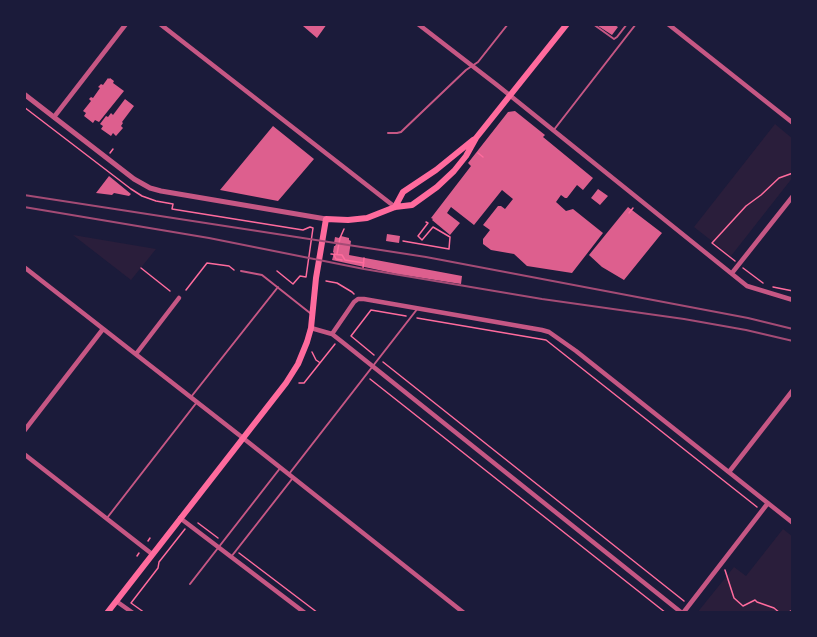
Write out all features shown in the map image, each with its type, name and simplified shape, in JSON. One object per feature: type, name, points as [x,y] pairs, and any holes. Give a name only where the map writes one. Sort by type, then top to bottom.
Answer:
[{"type":"main road","points":[[106,613],[292,374],[305,348],[311,328],[316,278],[326,219],[360,220],[374,216],[395,207],[412,205],[437,187],[466,156],[476,138],[567,24]]},
{"type":"main road","points":[[395,207],[404,192],[476,138]]},
{"type":"street","points":[[54,117],[126,24]]},
{"type":"street","points":[[160,24],[395,207]]},
{"type":"street","points":[[418,24],[747,286],[793,300]]},
{"type":"street","points":[[668,24],[793,123]]},
{"type":"street","points":[[24,94],[134,179],[150,188],[326,219]]},
{"type":"street","points":[[732,273],[793,196]]},
{"type":"street","points":[[24,267],[464,613]]},
{"type":"street","points":[[136,354],[179,298]]},
{"type":"street","points":[[332,333],[354,302],[364,299],[542,330],[555,335],[793,523]]},
{"type":"street","points":[[311,328],[332,333],[683,613],[768,503]]},
{"type":"street","points":[[24,430],[103,329]]},
{"type":"street","points":[[729,472],[793,390]]},
{"type":"street","points":[[24,454],[152,554]]},
{"type":"street","points":[[180,518],[305,613]]},
{"type":"street","points":[[116,601],[133,613]]},
{"type":"lane","points":[[388,133],[401,132],[478,62],[508,24]]},
{"type":"lane","points":[[593,24],[614,39],[627,24]]},
{"type":"lane","points":[[554,131],[636,24]]},
{"type":"lane","points":[[242,271],[262,275],[312,315]]},
{"type":"lane","points":[[191,397],[278,287]]},
{"type":"lane","points":[[231,557],[418,308]]},
{"type":"lane","points":[[107,518],[197,402]]},
{"type":"lane","points":[[190,584],[281,467]]},
{"type":"path","points":[[478,153],[483,157]]},
{"type":"path","points":[[793,172],[779,178],[746,206],[712,243],[765,285],[793,291]]},
{"type":"path","points":[[629,213],[633,208]]},
{"type":"path","points":[[403,241],[449,249],[450,237],[427,222],[418,236],[422,240],[433,226]]},
{"type":"path","points":[[277,271],[293,284],[300,276],[306,278],[314,228]]},
{"type":"path","points":[[337,255],[344,229]]},
{"type":"path","points":[[343,254],[342,262],[332,254],[342,255],[345,260],[364,263]]},
{"type":"path","points":[[363,268],[364,258]]},
{"type":"path","points":[[186,290],[207,263],[229,266],[234,270]]},
{"type":"path","points":[[141,268],[170,291]]},
{"type":"path","points":[[326,282],[337,283],[352,292],[358,299]]},
{"type":"path","points":[[685,602],[351,336],[371,310],[546,340],[763,511]]},
{"type":"path","points":[[299,383],[304,383],[332,347]]},
{"type":"path","points":[[312,352],[320,363]]},
{"type":"path","points":[[368,377],[666,613]]},
{"type":"path","points":[[193,519],[223,541]]},
{"type":"path","points":[[145,613],[131,603],[185,529]]},
{"type":"path","points":[[236,551],[318,613]]},
{"type":"path","points":[[721,564],[726,571],[734,598],[743,606],[756,600],[780,613]]},
{"type":"path","points":[[789,613],[793,610]]},
{"type":"shaded area","points":[[775,124],[793,139],[793,177],[731,256],[694,227]]},
{"type":"shaded area","points":[[73,235],[156,249],[131,280]]},
{"type":"shaded area","points":[[783,529],[793,537],[793,613],[697,613],[734,567],[746,576]]},
{"type":"building","points":[[305,24],[327,24],[317,38],[303,26]]},
{"type":"building","points":[[595,24],[613,24],[618,27],[612,35]]},
{"type":"building","points":[[108,78],[124,91],[99,122],[95,120],[93,123],[84,116],[86,113],[83,111],[91,101],[89,99],[93,98],[100,88],[98,87],[103,85]]},
{"type":"building","points":[[125,99],[134,106],[122,122],[123,128],[116,136],[113,133],[111,136],[101,129],[103,126],[100,124],[106,116],[108,117],[111,113],[113,115]]},
{"type":"building","points":[[515,111],[593,178],[583,190],[577,185],[567,198],[561,195],[556,202],[566,211],[573,209],[603,233],[572,273],[527,266],[514,254],[491,250],[483,244],[483,239],[490,230],[483,225],[498,206],[505,209],[513,199],[502,190],[474,225],[451,207],[447,213],[460,223],[450,235],[431,218],[471,166],[468,163],[508,112]]},
{"type":"building","points":[[273,126],[314,159],[278,201],[220,190]]},
{"type":"building","points":[[109,176],[131,194],[129,196],[96,193]]},
{"type":"building","points":[[598,189],[608,196],[600,205],[591,198]]},
{"type":"building","points":[[628,207],[662,233],[624,280],[602,267],[589,255]]},
{"type":"building","points":[[387,234],[400,236],[399,243],[386,241]]},
{"type":"building","points":[[341,236],[351,241],[349,255],[462,276],[461,284],[397,274],[332,260],[336,244],[334,243],[335,237]]},
{"type":"railway","points":[[24,195],[426,257],[748,318],[793,329]]},
{"type":"railway","points":[[24,207],[209,238],[364,269],[542,299],[684,319],[793,341]]}]
